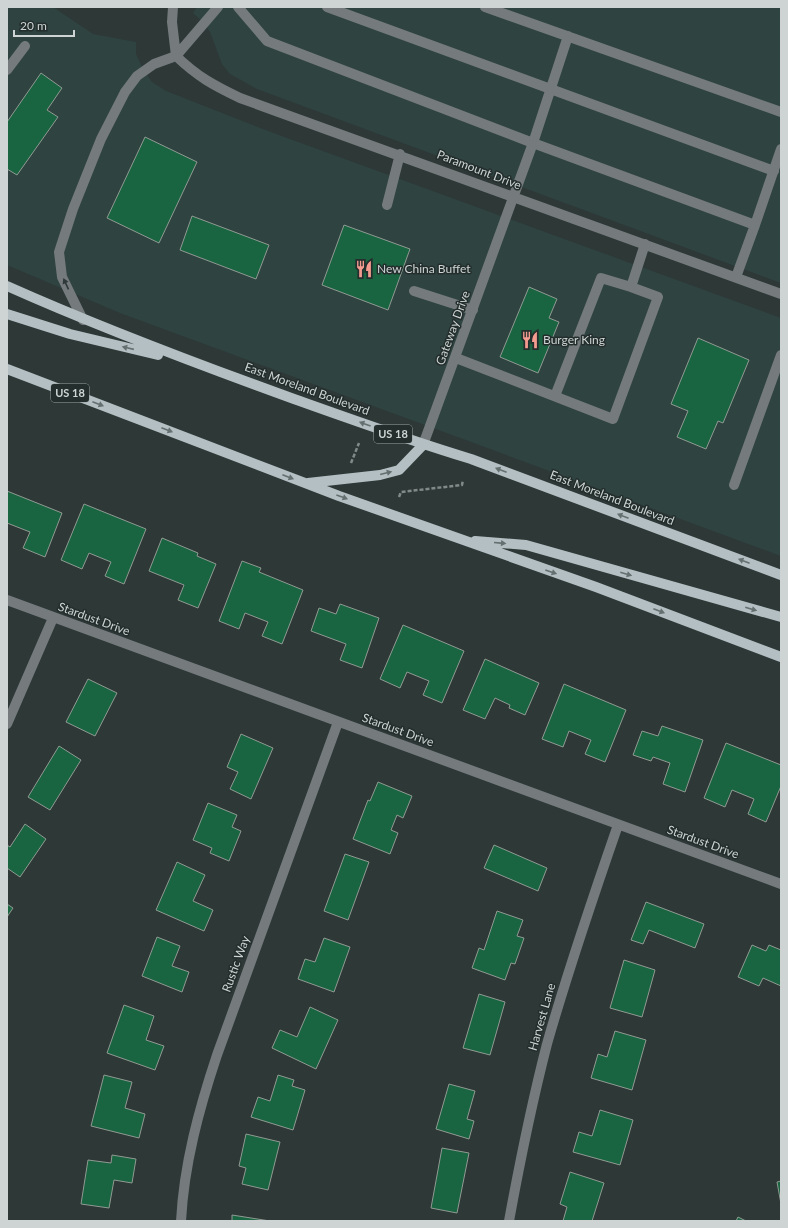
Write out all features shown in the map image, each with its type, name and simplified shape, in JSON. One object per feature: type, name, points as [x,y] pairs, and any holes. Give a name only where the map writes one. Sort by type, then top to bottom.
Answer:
[{"type":"main road","name":"East Moreland Boulevard","points":[[7,286],[83,320],[193,363],[423,445],[471,459],[781,575]]},
{"type":"main road","points":[[7,314],[70,334],[193,363]]},
{"type":"main road","name":"US 18","points":[[7,368],[306,484],[461,540],[526,546],[781,617]]},
{"type":"main road","points":[[306,484],[346,477],[380,475],[399,470],[423,445]]},
{"type":"main road","points":[[461,540],[596,588],[781,657]]},
{"type":"street","points":[[173,7],[172,22],[176,56]]},
{"type":"street","points":[[83,320],[62,277],[59,252],[73,209],[101,139],[125,92],[137,76],[154,64],[176,56],[218,7]]},
{"type":"street","points":[[238,7],[267,41],[533,143],[755,225]]},
{"type":"street","points":[[327,7],[774,171]]},
{"type":"street","points":[[485,7],[781,112]]},
{"type":"street","name":"Gateway Drive","points":[[423,445],[456,358],[533,143],[568,36]]},
{"type":"street","points":[[7,70],[25,46]]},
{"type":"street","name":"Paramount Drive","points":[[176,56],[196,74],[209,83],[240,98],[400,154],[513,197],[781,294]]},
{"type":"street","points":[[736,277],[781,149]]},
{"type":"street","points":[[387,205],[400,154]]},
{"type":"street","points":[[631,287],[645,244]]},
{"type":"street","points":[[456,358],[613,419],[658,297],[601,278],[554,396]]},
{"type":"street","points":[[414,291],[473,310]]},
{"type":"street","points":[[734,485],[781,355]]},
{"type":"street","name":"Stardust Drive","points":[[7,600],[781,884]]},
{"type":"street","points":[[7,724],[53,618]]},
{"type":"street","name":"Rustic Way","points":[[181,1221],[186,1174],[199,1111],[338,722]]},
{"type":"street","name":"Harvest Lane","points":[[509,1221],[522,1152],[547,1044],[581,930],[618,825]]},
{"type":"path","points":[[350,466],[359,443]]},
{"type":"path","points":[[400,497],[402,492],[462,485],[463,480]]},
{"type":"shaded area","points":[[7,7],[53,7],[93,34],[136,42],[136,54],[143,69],[152,82],[166,91],[268,131],[781,318],[781,556],[120,313],[7,265]]},
{"type":"shaded area","points":[[197,7],[781,7],[781,283],[257,89],[230,74],[222,64],[210,32],[202,21],[193,13]]},
{"type":"building","points":[[41,73],[62,88],[47,110],[58,117],[17,175],[7,169],[7,122]]},
{"type":"building","points":[[145,137],[197,162],[159,243],[107,218]]},
{"type":"building","points":[[192,216],[269,245],[256,279],[180,250]]},
{"type":"building","points":[[344,225],[410,249],[388,310],[322,285]]},
{"type":"building","name":"Burger King","points":[[529,287],[557,299],[549,318],[559,322],[538,373],[500,357]]},
{"type":"building","points":[[698,338],[749,360],[723,423],[718,421],[706,449],[677,437],[688,411],[671,404]]},
{"type":"building","points":[[7,491],[62,513],[45,557],[23,548],[30,532],[7,523]]},
{"type":"building","points":[[84,504],[146,529],[124,584],[105,576],[111,562],[89,553],[82,569],[61,560]]},
{"type":"building","points":[[162,538],[198,553],[197,556],[216,564],[198,608],[178,600],[184,585],[149,571]]},
{"type":"building","points":[[242,561],[261,568],[259,572],[303,590],[282,644],[262,636],[268,622],[245,613],[239,629],[219,621]]},
{"type":"building","points":[[340,604],[379,618],[362,668],[340,660],[346,644],[311,631],[319,608],[336,614]]},
{"type":"building","points":[[403,625],[464,651],[442,703],[423,695],[429,681],[407,672],[400,688],[380,679]]},
{"type":"building","points":[[485,659],[539,683],[525,715],[509,708],[510,705],[495,698],[485,719],[463,710]]},
{"type":"building","points":[[88,679],[117,693],[95,736],[66,722]]},
{"type":"building","points":[[564,684],[626,710],[605,762],[585,754],[591,740],[569,731],[563,747],[542,739]]},
{"type":"building","points":[[662,726],[703,740],[685,792],[663,784],[670,763],[653,757],[651,761],[633,755],[642,731],[658,736]]},
{"type":"building","points":[[241,734],[273,748],[251,799],[230,789],[238,772],[227,767]]},
{"type":"building","points":[[726,743],[781,765],[781,786],[766,822],[748,814],[754,799],[732,790],[725,807],[704,798]]},
{"type":"building","points":[[59,746],[81,760],[50,810],[28,797]]},
{"type":"building","points":[[378,782],[412,796],[403,818],[397,815],[391,830],[398,833],[390,854],[353,839],[368,800],[370,801]]},
{"type":"building","points":[[208,803],[237,815],[232,827],[241,831],[229,861],[210,853],[212,848],[193,840]]},
{"type":"building","points":[[25,824],[46,839],[20,877],[7,868],[7,845],[10,847]]},
{"type":"building","points":[[494,845],[547,868],[538,891],[484,868]]},
{"type":"building","points":[[345,854],[369,862],[348,920],[324,911]]},
{"type":"building","points":[[177,862],[205,875],[193,901],[213,910],[204,931],[156,910]]},
{"type":"building","points":[[646,902],[704,924],[695,948],[649,930],[643,944],[631,940]]},
{"type":"building","points":[[7,904],[13,908],[7,917]]},
{"type":"building","points":[[497,911],[523,920],[517,936],[524,938],[515,964],[511,963],[505,980],[472,968],[479,948],[484,950]]},
{"type":"building","points":[[157,937],[180,946],[172,966],[189,972],[182,992],[142,976]]},
{"type":"building","points":[[324,938],[350,947],[334,992],[298,979],[305,959],[315,962]]},
{"type":"building","points":[[752,945],[766,951],[769,945],[781,950],[781,986],[763,978],[759,986],[738,977]]},
{"type":"building","points":[[624,960],[655,970],[642,1017],[610,1008]]},
{"type":"building","points":[[479,994],[505,1002],[490,1055],[463,1048]]},
{"type":"building","points":[[124,1005],[154,1016],[146,1040],[164,1046],[155,1070],[107,1053]]},
{"type":"building","points":[[310,1007],[338,1020],[316,1069],[272,1048],[280,1030],[297,1037]]},
{"type":"building","points":[[615,1031],[646,1040],[632,1090],[591,1078],[598,1054],[607,1057]]},
{"type":"building","points":[[104,1075],[132,1082],[125,1108],[145,1114],[139,1138],[91,1126]]},
{"type":"building","points":[[278,1075],[294,1080],[292,1086],[305,1090],[293,1130],[251,1117],[258,1097],[270,1101]]},
{"type":"building","points":[[449,1084],[475,1091],[467,1119],[474,1121],[469,1139],[436,1129]]},
{"type":"building","points":[[600,1110],[633,1120],[620,1165],[573,1152],[579,1132],[592,1136]]},
{"type":"building","points":[[246,1134],[280,1142],[268,1190],[242,1184],[246,1168],[239,1166]]},
{"type":"building","points":[[442,1148],[469,1153],[457,1213],[431,1208]]},
{"type":"building","points":[[112,1155],[136,1159],[132,1183],[114,1180],[109,1208],[81,1204],[88,1160],[111,1163]]},
{"type":"building","points":[[570,1172],[604,1183],[592,1221],[563,1221],[567,1207],[560,1204]]},
{"type":"building","points":[[781,1181],[781,1204],[777,1182]]},
{"type":"building","points":[[232,1215],[270,1221],[232,1221]]},
{"type":"building","points":[[738,1217],[746,1221],[736,1221]]},
{"type":"place","name":"New China Buffet","points":[[364,269]]},
{"type":"place","name":"Burger King","points":[[530,340]]}]
